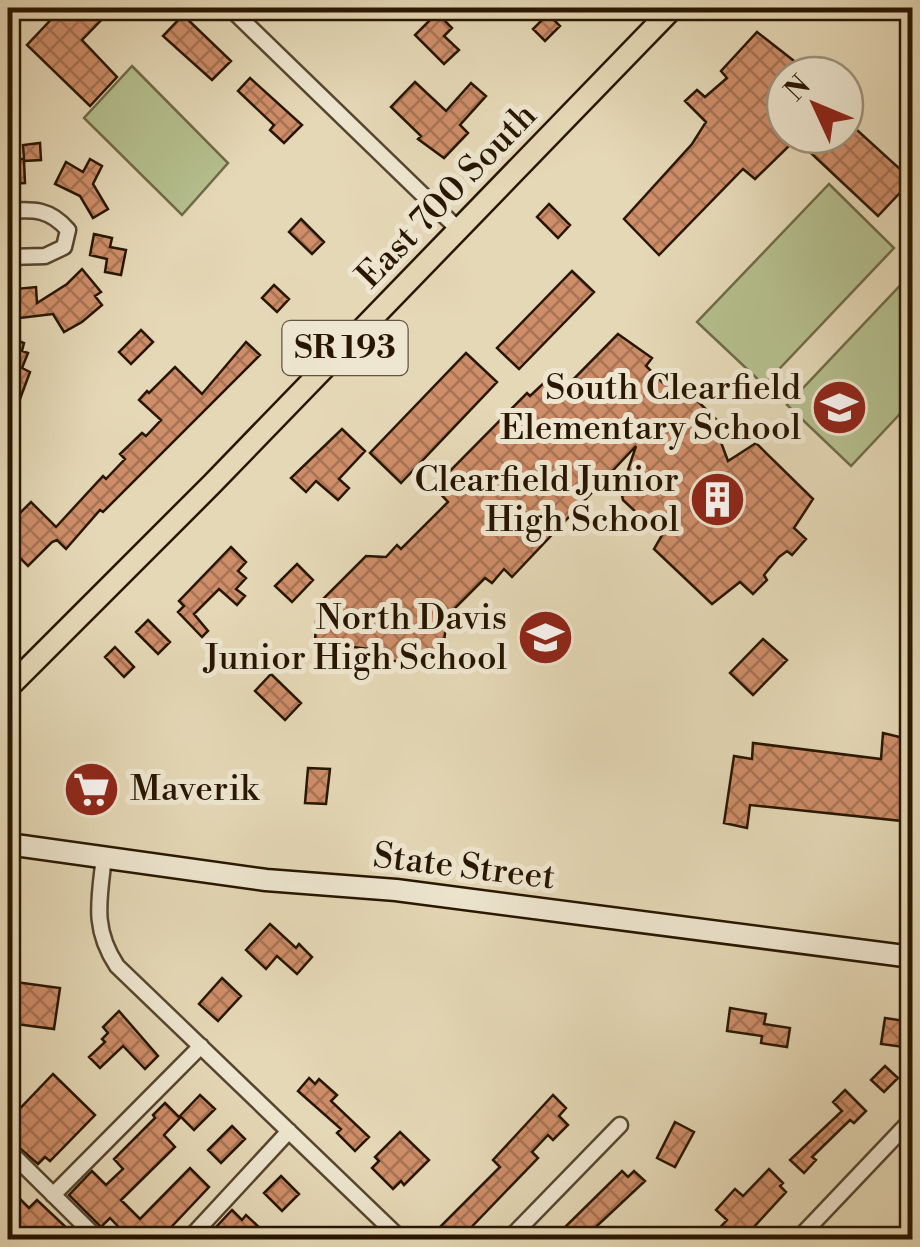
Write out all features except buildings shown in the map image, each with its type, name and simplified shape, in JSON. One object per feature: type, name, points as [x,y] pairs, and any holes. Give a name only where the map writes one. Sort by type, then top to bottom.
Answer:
[{"type":"main road","name":"East 700 South","points":[[10,686],[200,496],[673,8]]},
{"type":"main road","name":"State Street","points":[[9,844],[266,880],[396,890],[912,958]]},
{"type":"street","points":[[230,8],[458,229]]},
{"type":"street","points":[[8,211],[36,209],[55,215],[68,230],[64,247],[45,256],[8,257]]},
{"type":"street","points":[[104,857],[99,920],[102,944],[117,966],[402,1240]]},
{"type":"street","points":[[53,1195],[200,1046]]},
{"type":"street","points":[[796,1240],[912,1119]]},
{"type":"street","points":[[508,1240],[620,1124]]},
{"type":"street","points":[[188,1240],[289,1131]]},
{"type":"street","points":[[8,1150],[97,1238]]},
{"type":"green space","points":[[132,66],[228,163],[182,215],[84,118]]},
{"type":"green space","points":[[829,184],[894,248],[764,385],[697,322]]},
{"type":"green space","points":[[912,273],[912,401],[851,466],[787,405]]},
{"type":"place","name":"South Clearfield Elementary School","points":[[840,408]]},
{"type":"place","name":"Clearfield Junior High School","points":[[718,500]]},
{"type":"place","name":"North Davis Junior High School","points":[[546,638]]},
{"type":"place","name":"Maverik","points":[[91,789]]}]
